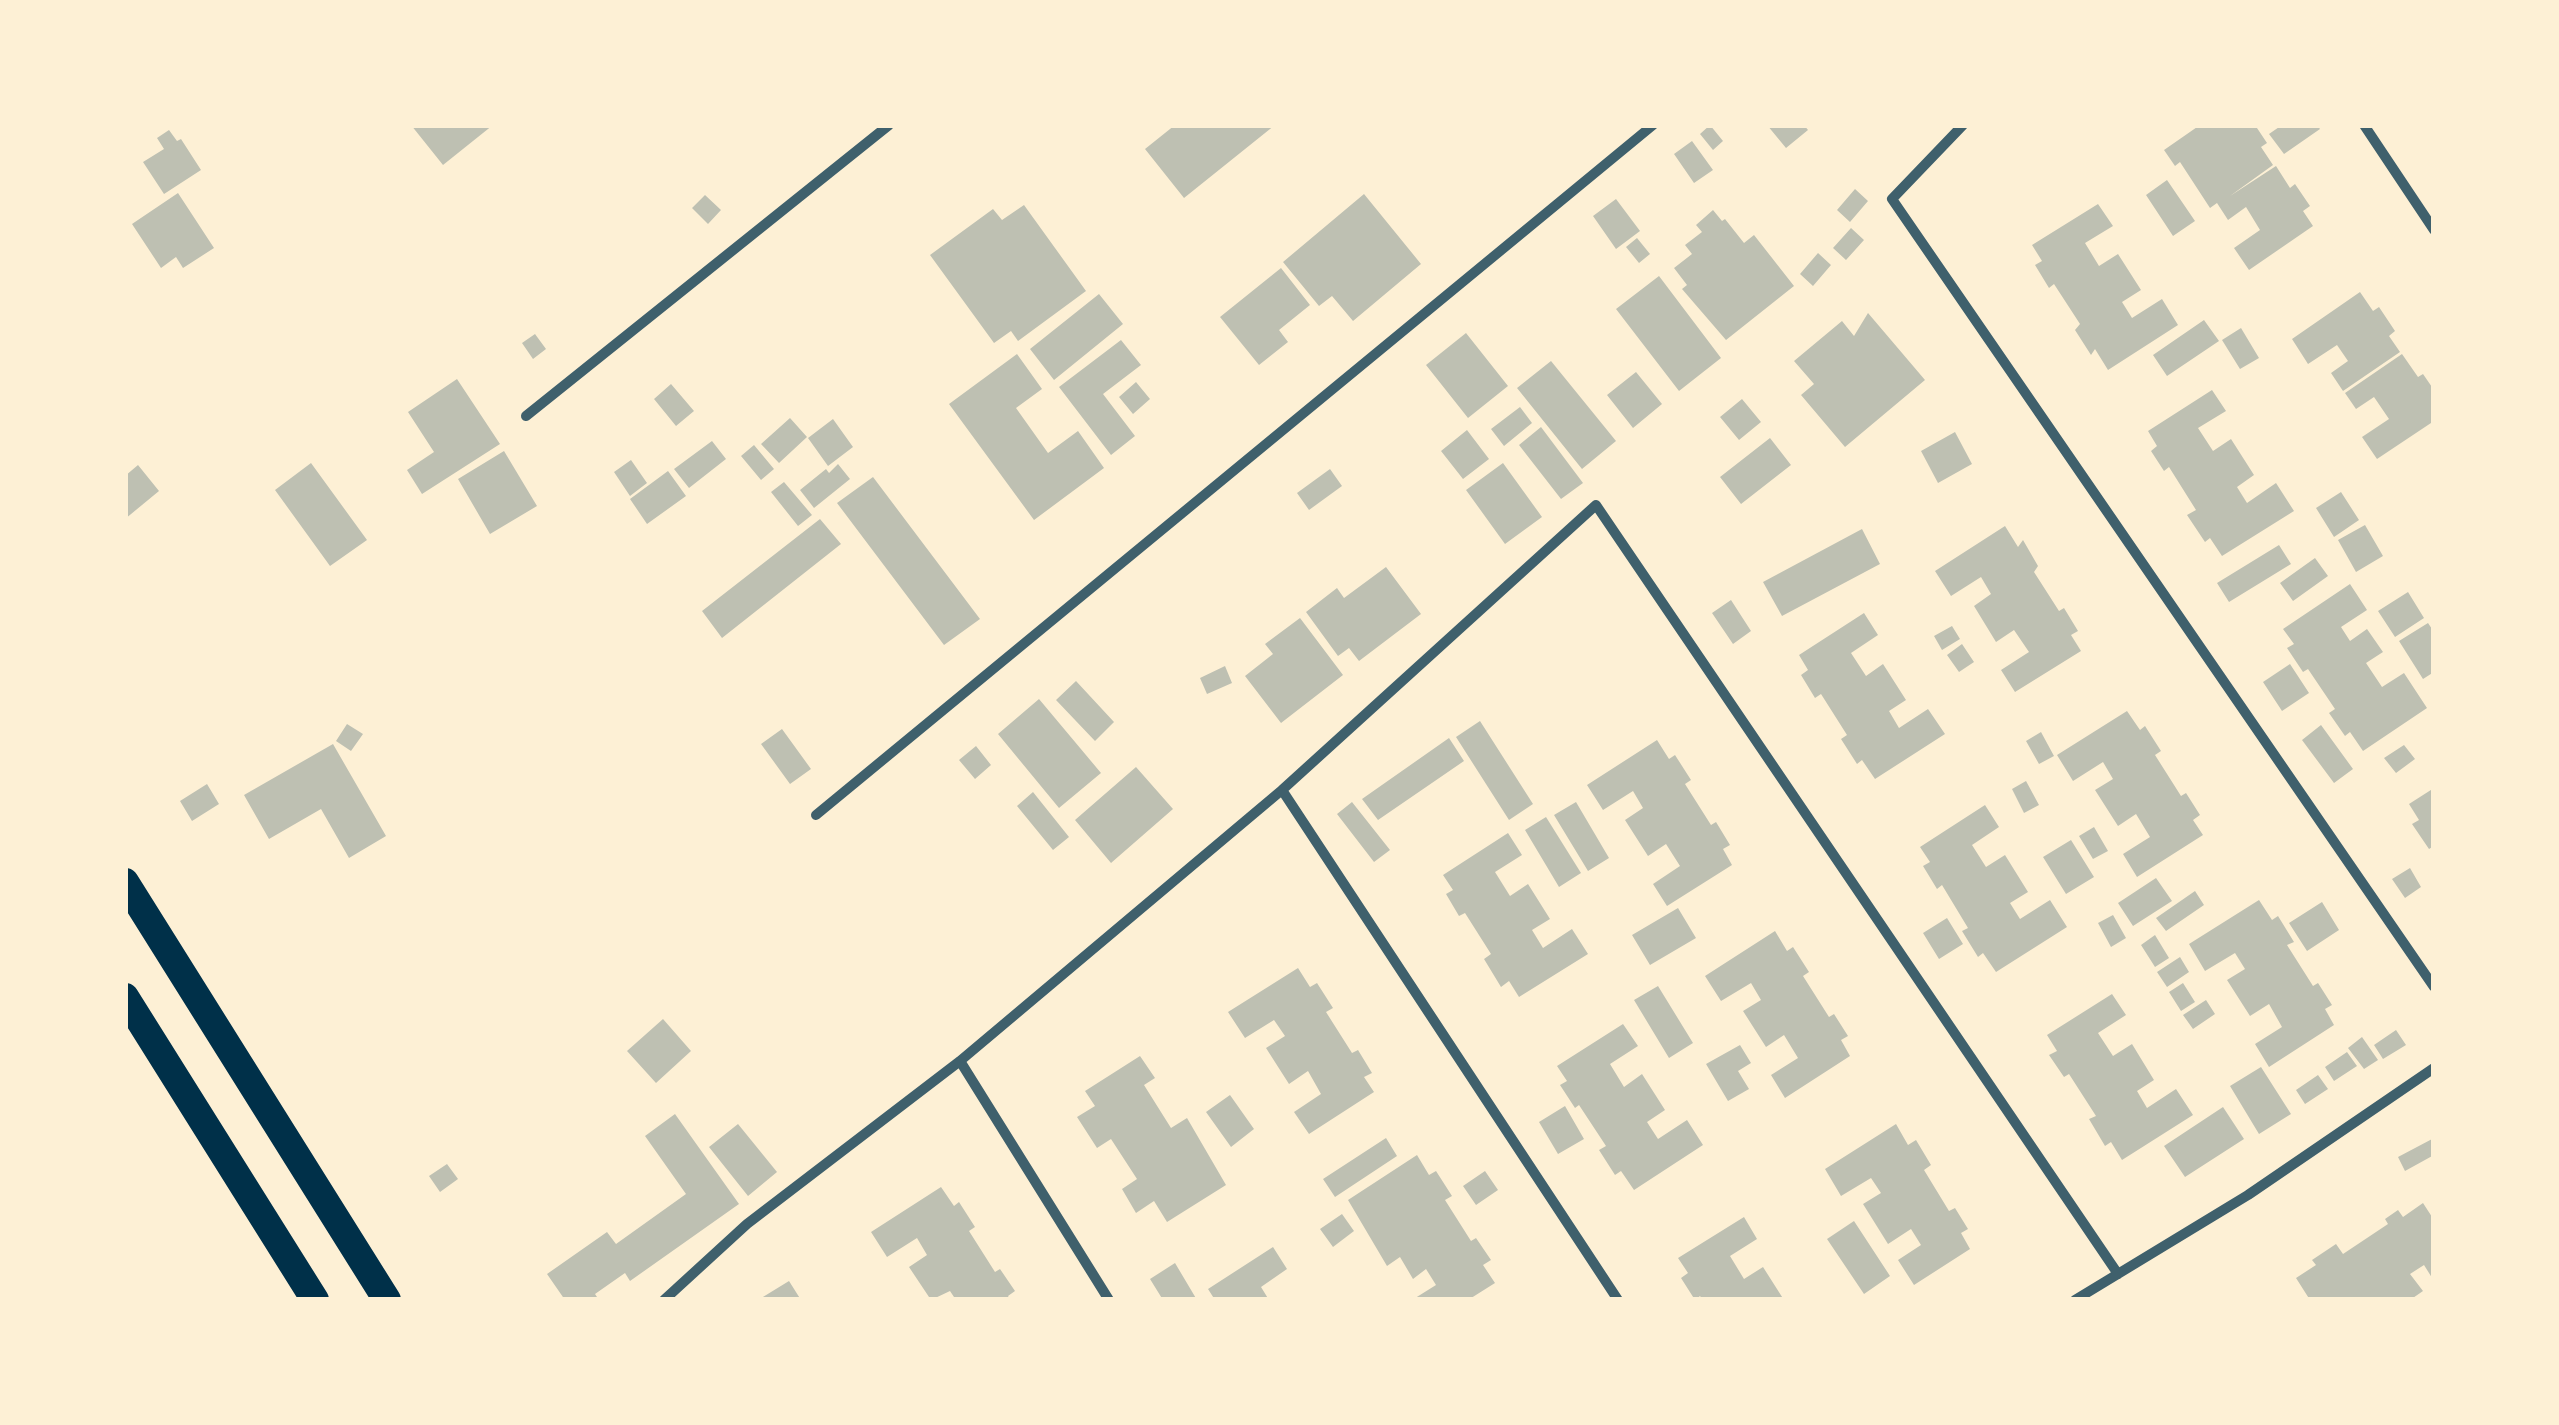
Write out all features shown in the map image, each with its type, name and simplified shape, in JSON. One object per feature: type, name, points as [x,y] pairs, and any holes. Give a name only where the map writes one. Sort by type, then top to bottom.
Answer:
[{"type":"highway","points":[[125,882],[387,1300]]},
{"type":"highway","points":[[125,997],[316,1300]]},
{"type":"street","points":[[526,416],[889,125]]},
{"type":"street","points":[[816,815],[1653,125]]},
{"type":"street","points":[[1964,125],[1892,200],[2434,987]]},
{"type":"street","points":[[2364,125],[2434,230]]},
{"type":"street","points":[[664,1300],[746,1224],[960,1061],[1282,790],[1596,505],[2118,1274]]},
{"type":"street","points":[[1282,790],[1618,1300]]},
{"type":"street","points":[[960,1061],[1110,1300]]},
{"type":"street","points":[[2076,1300],[2248,1195],[2434,1068]]},
{"type":"building","points":[[411,125],[493,125],[443,165]]},
{"type":"building","points":[[1175,125],[1275,125],[1184,198],[1145,149]]},
{"type":"building","points":[[1710,125],[1723,141],[1713,150],[1700,134]]},
{"type":"building","points":[[1767,125],[1804,125],[1808,130],[1786,148]]},
{"type":"building","points":[[2200,125],[2255,125],[2267,143],[2261,147],[2273,165],[2230,196],[2276,166],[2290,188],[2295,184],[2310,206],[2303,211],[2313,226],[2249,270],[2234,248],[2260,230],[2246,207],[2228,220],[2217,203],[2210,208],[2180,162],[2175,166],[2164,150]]},
{"type":"building","points":[[2282,125],[2317,125],[2320,129],[2284,154],[2269,134]]},
{"type":"building","points":[[169,130],[177,141],[181,139],[201,170],[164,194],[143,162],[164,149],[157,138]]},
{"type":"building","points":[[1692,141],[1713,170],[1694,183],[1674,154]]},
{"type":"building","points":[[2167,180],[2195,221],[2173,236],[2146,195]]},
{"type":"building","points":[[1855,189],[1868,201],[1850,222],[1837,210]]},
{"type":"building","points":[[178,193],[214,248],[183,268],[176,257],[161,268],[132,224]]},
{"type":"building","points":[[1364,194],[1421,264],[1353,321],[1332,296],[1319,306],[1283,262]]},
{"type":"building","points":[[705,195],[721,210],[708,224],[692,208]]},
{"type":"building","points":[[1616,199],[1640,231],[1616,249],[1593,216]]},
{"type":"building","points":[[2098,204],[2113,226],[2085,243],[2099,266],[2118,254],[2141,290],[2122,302],[2132,318],[2162,299],[2178,325],[2108,370],[2095,349],[2091,355],[2075,330],[2080,324],[2054,284],[2049,288],[2035,265],[2042,261],[2032,245]]},
{"type":"building","points":[[1024,205],[1086,291],[1018,341],[1011,331],[994,343],[930,255],[993,209],[1002,220]]},
{"type":"building","points":[[1713,210],[1744,243],[1754,235],[1794,286],[1726,340],[1682,289],[1687,285],[1674,268],[1692,254],[1685,245],[1702,232],[1696,225]]},
{"type":"building","points":[[1851,228],[1864,240],[1846,260],[1833,248]]},
{"type":"building","points":[[1637,238],[1650,254],[1639,263],[1626,247]]},
{"type":"building","points":[[1818,253],[1831,265],[1813,286],[1800,274]]},
{"type":"building","points":[[1281,268],[1310,305],[1279,330],[1288,342],[1259,365],[1220,317]]},
{"type":"building","points":[[1659,276],[1721,358],[1679,391],[1616,309]]},
{"type":"building","points":[[2360,292],[2373,311],[2379,307],[2395,331],[2389,336],[2400,352],[2343,391],[2331,373],[2348,361],[2337,345],[2308,364],[2292,339]]},
{"type":"building","points":[[1099,294],[1123,324],[1054,380],[1030,349]]},
{"type":"building","points":[[1868,313],[1925,380],[1845,447],[1801,395],[1814,384],[1794,361],[1842,321],[1854,336]]},
{"type":"building","points":[[2204,320],[2219,341],[2167,376],[2153,355]]},
{"type":"building","points":[[2241,328],[2259,358],[2240,369],[2222,340]]},
{"type":"building","points":[[1466,333],[1508,386],[1468,418],[1426,365]]},
{"type":"building","points":[[535,334],[546,349],[533,359],[522,343]]},
{"type":"building","points":[[1121,340],[1141,365],[1103,394],[1135,436],[1111,455],[1059,387]]},
{"type":"building","points":[[1017,354],[1042,389],[1016,408],[1048,453],[1078,431],[1104,468],[1034,520],[949,404]]},
{"type":"building","points":[[2402,354],[2418,377],[2423,374],[2434,390],[2434,421],[2377,459],[2362,437],[2389,419],[2374,397],[2356,409],[2345,393]]},
{"type":"building","points":[[1551,361],[1616,441],[1582,469],[1517,388]]},
{"type":"building","points":[[1636,372],[1662,404],[1633,428],[1607,395]]},
{"type":"building","points":[[457,379],[500,444],[422,494],[407,470],[434,452],[408,412]]},
{"type":"building","points":[[1136,382],[1150,399],[1133,414],[1119,397]]},
{"type":"building","points":[[671,384],[694,411],[676,426],[654,399]]},
{"type":"building","points":[[2212,390],[2226,411],[2198,428],[2213,451],[2231,439],[2254,475],[2237,487],[2247,503],[2276,483],[2294,511],[2222,556],[2210,538],[2205,542],[2187,515],[2196,510],[2169,467],[2164,471],[2151,451],[2157,446],[2148,431]]},
{"type":"building","points":[[1742,399],[1761,422],[1739,440],[1720,417]]},
{"type":"building","points":[[1520,407],[1532,423],[1504,446],[1491,429]]},
{"type":"building","points":[[790,418],[807,437],[779,463],[761,444]]},
{"type":"building","points":[[833,419],[853,447],[828,466],[808,438]]},
{"type":"building","points":[[1541,427],[1583,483],[1561,499],[1519,445]]},
{"type":"building","points":[[1467,430],[1489,459],[1463,479],[1441,451]]},
{"type":"building","points":[[1955,432],[1972,464],[1938,483],[1921,451]]},
{"type":"building","points":[[1770,438],[1791,465],[1741,504],[1720,477]]},
{"type":"building","points":[[712,441],[726,459],[689,488],[674,469]]},
{"type":"building","points":[[754,445],[774,469],[761,480],[741,456]]},
{"type":"building","points":[[504,451],[537,506],[490,534],[458,479]]},
{"type":"building","points":[[631,460],[647,483],[630,496],[614,472]]},
{"type":"building","points":[[311,463],[367,540],[330,566],[275,490]]},
{"type":"building","points":[[1503,463],[1542,517],[1505,544],[1466,490]]},
{"type":"building","points":[[838,464],[850,479],[814,508],[800,490]]},
{"type":"building","points":[[138,465],[159,491],[125,519],[125,476]]},
{"type":"building","points":[[1330,469],[1342,486],[1309,510],[1297,493]]},
{"type":"building","points":[[668,471],[686,496],[647,524],[630,499]]},
{"type":"building","points":[[873,477],[980,619],[944,645],[837,503]]},
{"type":"building","points":[[784,482],[812,515],[798,526],[771,492]]},
{"type":"building","points":[[2341,492],[2359,520],[2334,537],[2316,508]]},
{"type":"building","points":[[820,519],[841,544],[722,638],[702,611]]},
{"type":"building","points":[[2365,525],[2383,556],[2356,572],[2338,540]]},
{"type":"building","points":[[2005,526],[2018,547],[2023,540],[2038,566],[2034,572],[2059,611],[2064,608],[2078,631],[2071,635],[2081,651],[2015,692],[2001,670],[2029,652],[2014,630],[1996,642],[1974,606],[1991,594],[1981,577],[1951,596],[1935,571]]},
{"type":"building","points":[[1862,529],[1880,564],[1782,616],[1763,582]]},
{"type":"building","points":[[2279,545],[2291,564],[2229,602],[2217,583]]},
{"type":"building","points":[[2315,558],[2328,576],[2293,601],[2280,583]]},
{"type":"building","points":[[1386,567],[1421,614],[1359,661],[1349,648],[1338,656],[1306,612],[1337,588],[1344,598]]},
{"type":"building","points":[[2350,584],[2367,610],[2341,627],[2350,641],[2367,629],[2383,652],[2366,663],[2382,687],[2404,673],[2427,708],[2363,751],[2350,732],[2345,736],[2329,713],[2335,709],[2308,669],[2303,672],[2287,648],[2294,644],[2283,629]]},
{"type":"building","points":[[2408,592],[2424,618],[2395,637],[2378,611]]},
{"type":"building","points":[[1731,600],[1751,631],[1733,644],[1712,613]]},
{"type":"building","points":[[1864,613],[1878,635],[1851,653],[1866,676],[1883,664],[1906,700],[1889,711],[1899,728],[1928,709],[1945,734],[1875,779],[1862,760],[1857,764],[1841,739],[1847,735],[1821,694],[1815,698],[1801,675],[1808,670],[1799,655]]},
{"type":"building","points":[[1300,618],[1343,675],[1281,723],[1245,676],[1273,654],[1265,644]]},
{"type":"building","points":[[2428,623],[2434,632],[2434,672],[2423,679],[2399,641]]},
{"type":"building","points":[[1952,626],[1960,639],[1942,650],[1934,636]]},
{"type":"building","points":[[1962,644],[1974,662],[1959,672],[1947,655]]},
{"type":"building","points":[[2290,664],[2309,693],[2282,711],[2263,682]]},
{"type":"building","points":[[1225,666],[1232,683],[1207,694],[1200,678]]},
{"type":"building","points":[[1076,681],[1114,722],[1095,741],[1056,700]]},
{"type":"building","points":[[1039,699],[1101,773],[1059,808],[998,734]]},
{"type":"building","points":[[2127,711],[2140,730],[2145,726],[2161,751],[2155,755],[2181,796],[2186,793],[2200,815],[2193,820],[2203,835],[2137,877],[2123,854],[2150,837],[2136,814],[2118,826],[2095,790],[2113,779],[2103,762],[2073,781],[2057,755]]},
{"type":"building","points":[[1480,721],[1533,804],[1509,820],[1456,737]]},
{"type":"building","points":[[347,724],[363,734],[351,751],[336,741]]},
{"type":"building","points":[[2321,725],[2353,769],[2334,783],[2302,740]]},
{"type":"building","points":[[782,729],[811,769],[790,784],[761,744]]},
{"type":"building","points":[[2041,732],[2054,756],[2039,764],[2026,741]]},
{"type":"building","points":[[1449,738],[1464,761],[1378,820],[1362,799]]},
{"type":"building","points":[[1657,740],[1669,759],[1675,755],[1691,780],[1685,784],[1711,825],[1716,822],[1730,845],[1723,849],[1732,865],[1667,906],[1653,884],[1680,866],[1666,844],[1648,856],[1625,820],[1643,808],[1633,791],[1603,810],[1587,785]]},
{"type":"building","points":[[333,744],[386,836],[349,858],[321,809],[269,839],[244,795]]},
{"type":"building","points":[[2404,745],[2415,759],[2396,773],[2384,758]]},
{"type":"building","points":[[976,746],[991,765],[975,779],[959,760]]},
{"type":"building","points":[[1136,767],[1173,809],[1111,863],[1075,820]]},
{"type":"building","points":[[2026,781],[2039,805],[2024,813],[2012,789]]},
{"type":"building","points":[[207,784],[219,804],[192,821],[180,801]]},
{"type":"building","points":[[2434,788],[2434,846],[2429,849],[2412,824],[2419,820],[2409,804]]},
{"type":"building","points":[[1033,792],[1069,837],[1053,850],[1017,806]]},
{"type":"building","points":[[1352,802],[1390,850],[1374,862],[1337,814]]},
{"type":"building","points":[[1576,802],[1609,858],[1588,871],[1554,815]]},
{"type":"building","points":[[1985,805],[1999,827],[1972,845],[1986,867],[2005,855],[2028,892],[2010,903],[2020,919],[2050,900],[2067,927],[1996,972],[1983,953],[1978,957],[1962,931],[1968,928],[1942,885],[1937,889],[1923,866],[1930,862],[1920,847]]},
{"type":"building","points":[[1546,817],[1581,873],[1559,887],[1525,830]]},
{"type":"building","points":[[2094,827],[2108,851],[2093,859],[2079,836]]},
{"type":"building","points":[[1508,833],[1522,855],[1495,872],[1510,896],[1528,884],[1550,919],[1532,930],[1543,948],[1572,929],[1588,954],[1519,997],[1509,981],[1501,987],[1484,959],[1491,954],[1465,913],[1459,916],[1446,894],[1453,890],[1443,875]]},
{"type":"building","points":[[2071,840],[2094,877],[2066,894],[2043,857]]},
{"type":"building","points":[[2410,868],[2421,887],[2405,898],[2392,879]]},
{"type":"building","points":[[2156,878],[2172,901],[2133,926],[2118,903]]},
{"type":"building","points":[[2195,891],[2204,905],[2166,931],[2156,918]]},
{"type":"building","points":[[2259,900],[2272,920],[2278,916],[2294,942],[2287,945],[2313,986],[2318,983],[2332,1005],[2325,1009],[2334,1025],[2269,1067],[2255,1044],[2282,1027],[2269,1004],[2250,1016],[2227,980],[2245,969],[2235,953],[2205,971],[2189,944]]},
{"type":"building","points":[[2322,902],[2339,930],[2307,951],[2289,923]]},
{"type":"building","points":[[1678,908],[1696,938],[1650,965],[1632,935]]},
{"type":"building","points":[[2113,915],[2126,938],[2111,947],[2098,923]]},
{"type":"building","points":[[1947,918],[1963,944],[1939,959],[1923,933]]},
{"type":"building","points":[[1775,931],[1787,951],[1793,947],[1809,972],[1803,976],[1829,1017],[1834,1014],[1848,1036],[1841,1040],[1850,1056],[1785,1098],[1771,1075],[1798,1058],[1784,1035],[1766,1047],[1743,1011],[1761,1000],[1751,983],[1721,1001],[1705,976]]},
{"type":"building","points":[[2155,935],[2169,958],[2155,967],[2141,945]]},
{"type":"building","points":[[2180,957],[2189,972],[2167,987],[2157,972]]},
{"type":"building","points":[[1298,968],[1310,987],[1317,983],[1333,1008],[1326,1012],[1352,1053],[1358,1050],[1372,1073],[1364,1077],[1374,1092],[1309,1134],[1294,1112],[1321,1094],[1308,1071],[1289,1084],[1266,1048],[1285,1036],[1274,1020],[1245,1038],[1228,1012]]},
{"type":"building","points":[[2183,983],[2195,1002],[2181,1011],[2169,992]]},
{"type":"building","points":[[1658,986],[1693,1043],[1669,1058],[1634,1000]]},
{"type":"building","points":[[2112,994],[2126,1015],[2098,1033],[2113,1056],[2132,1044],[2154,1080],[2137,1091],[2147,1108],[2176,1089],[2193,1115],[2122,1160],[2111,1142],[2105,1146],[2089,1119],[2096,1116],[2069,1074],[2064,1077],[2049,1055],[2057,1051],[2047,1035]]},
{"type":"building","points":[[2206,1000],[2215,1014],[2193,1029],[2183,1015]]},
{"type":"building","points":[[663,1019],[691,1051],[656,1083],[627,1051]]},
{"type":"building","points":[[1623,1024],[1638,1046],[1610,1064],[1624,1087],[1642,1074],[1665,1110],[1647,1122],[1658,1139],[1687,1120],[1703,1145],[1634,1190],[1621,1171],[1615,1175],[1599,1150],[1606,1146],[1579,1105],[1575,1108],[1560,1085],[1567,1081],[1557,1066]]},
{"type":"building","points":[[2396,1030],[2406,1045],[2383,1059],[2374,1045]]},
{"type":"building","points":[[2362,1037],[2378,1060],[2364,1069],[2348,1048]]},
{"type":"building","points":[[1740,1045],[1751,1063],[1738,1071],[1749,1089],[1728,1101],[1706,1064]]},
{"type":"building","points":[[2347,1052],[2357,1066],[2334,1081],[2325,1067]]},
{"type":"building","points":[[1140,1056],[1155,1078],[1144,1085],[1171,1128],[1187,1118],[1226,1185],[1167,1222],[1154,1201],[1136,1213],[1122,1189],[1137,1179],[1111,1139],[1097,1148],[1077,1117],[1095,1106],[1085,1091]]},
{"type":"building","points":[[2261,1067],[2291,1114],[2259,1134],[2230,1086]]},
{"type":"building","points":[[2318,1075],[2328,1089],[2305,1104],[2296,1090]]},
{"type":"building","points":[[1230,1095],[1254,1129],[1231,1147],[1206,1112]]},
{"type":"building","points":[[1565,1106],[1584,1139],[1558,1154],[1539,1122]]},
{"type":"building","points":[[2223,1107],[2244,1139],[2185,1177],[2164,1146]]},
{"type":"building","points":[[675,1114],[739,1204],[630,1281],[625,1273],[595,1294],[599,1300],[565,1300],[547,1274],[607,1232],[616,1244],[686,1194],[645,1136]]},
{"type":"building","points":[[738,1124],[777,1172],[748,1196],[709,1147]]},
{"type":"building","points":[[1896,1124],[1908,1145],[1916,1140],[1931,1165],[1924,1170],[1949,1211],[1955,1208],[1968,1229],[1961,1233],[1970,1249],[1914,1285],[1898,1260],[1921,1245],[1911,1229],[1888,1244],[1863,1204],[1881,1193],[1871,1178],[1841,1196],[1825,1169]]},
{"type":"building","points":[[1386,1138],[1397,1156],[1335,1197],[1323,1179]]},
{"type":"building","points":[[2434,1138],[2434,1155],[2405,1171],[2398,1157]]},
{"type":"building","points":[[1417,1155],[1429,1175],[1436,1171],[1452,1196],[1445,1200],[1471,1241],[1476,1238],[1491,1260],[1483,1265],[1495,1283],[1468,1300],[1412,1300],[1436,1285],[1426,1269],[1413,1279],[1400,1257],[1387,1266],[1348,1200]]},
{"type":"building","points":[[447,1164],[458,1179],[440,1192],[429,1176]]},
{"type":"building","points":[[1485,1171],[1498,1190],[1476,1205],[1463,1186]]},
{"type":"building","points":[[941,1187],[954,1206],[959,1202],[975,1227],[969,1231],[995,1272],[1000,1269],[1015,1291],[1008,1296],[1010,1300],[956,1300],[950,1291],[931,1300],[909,1267],[927,1255],[917,1238],[887,1257],[871,1232]]},
{"type":"building","points":[[2423,1203],[2434,1220],[2434,1281],[2424,1265],[2410,1274],[2423,1291],[2410,1300],[2310,1300],[2296,1278],[2316,1265],[2312,1260],[2336,1244],[2343,1254],[2388,1224],[2385,1219],[2398,1210],[2403,1217]]},
{"type":"building","points":[[1342,1214],[1354,1231],[1333,1247],[1320,1229]]},
{"type":"building","points":[[1744,1217],[1757,1239],[1730,1256],[1744,1279],[1763,1267],[1784,1300],[1703,1300],[1700,1296],[1695,1300],[1681,1278],[1688,1273],[1678,1258]]},
{"type":"building","points":[[1854,1221],[1890,1276],[1864,1294],[1827,1239]]},
{"type":"building","points":[[1273,1247],[1287,1269],[1261,1287],[1269,1300],[1215,1300],[1208,1289]]},
{"type":"building","points":[[1175,1263],[1197,1300],[1163,1300],[1150,1279]]},
{"type":"building","points":[[789,1281],[801,1300],[758,1300]]}]
